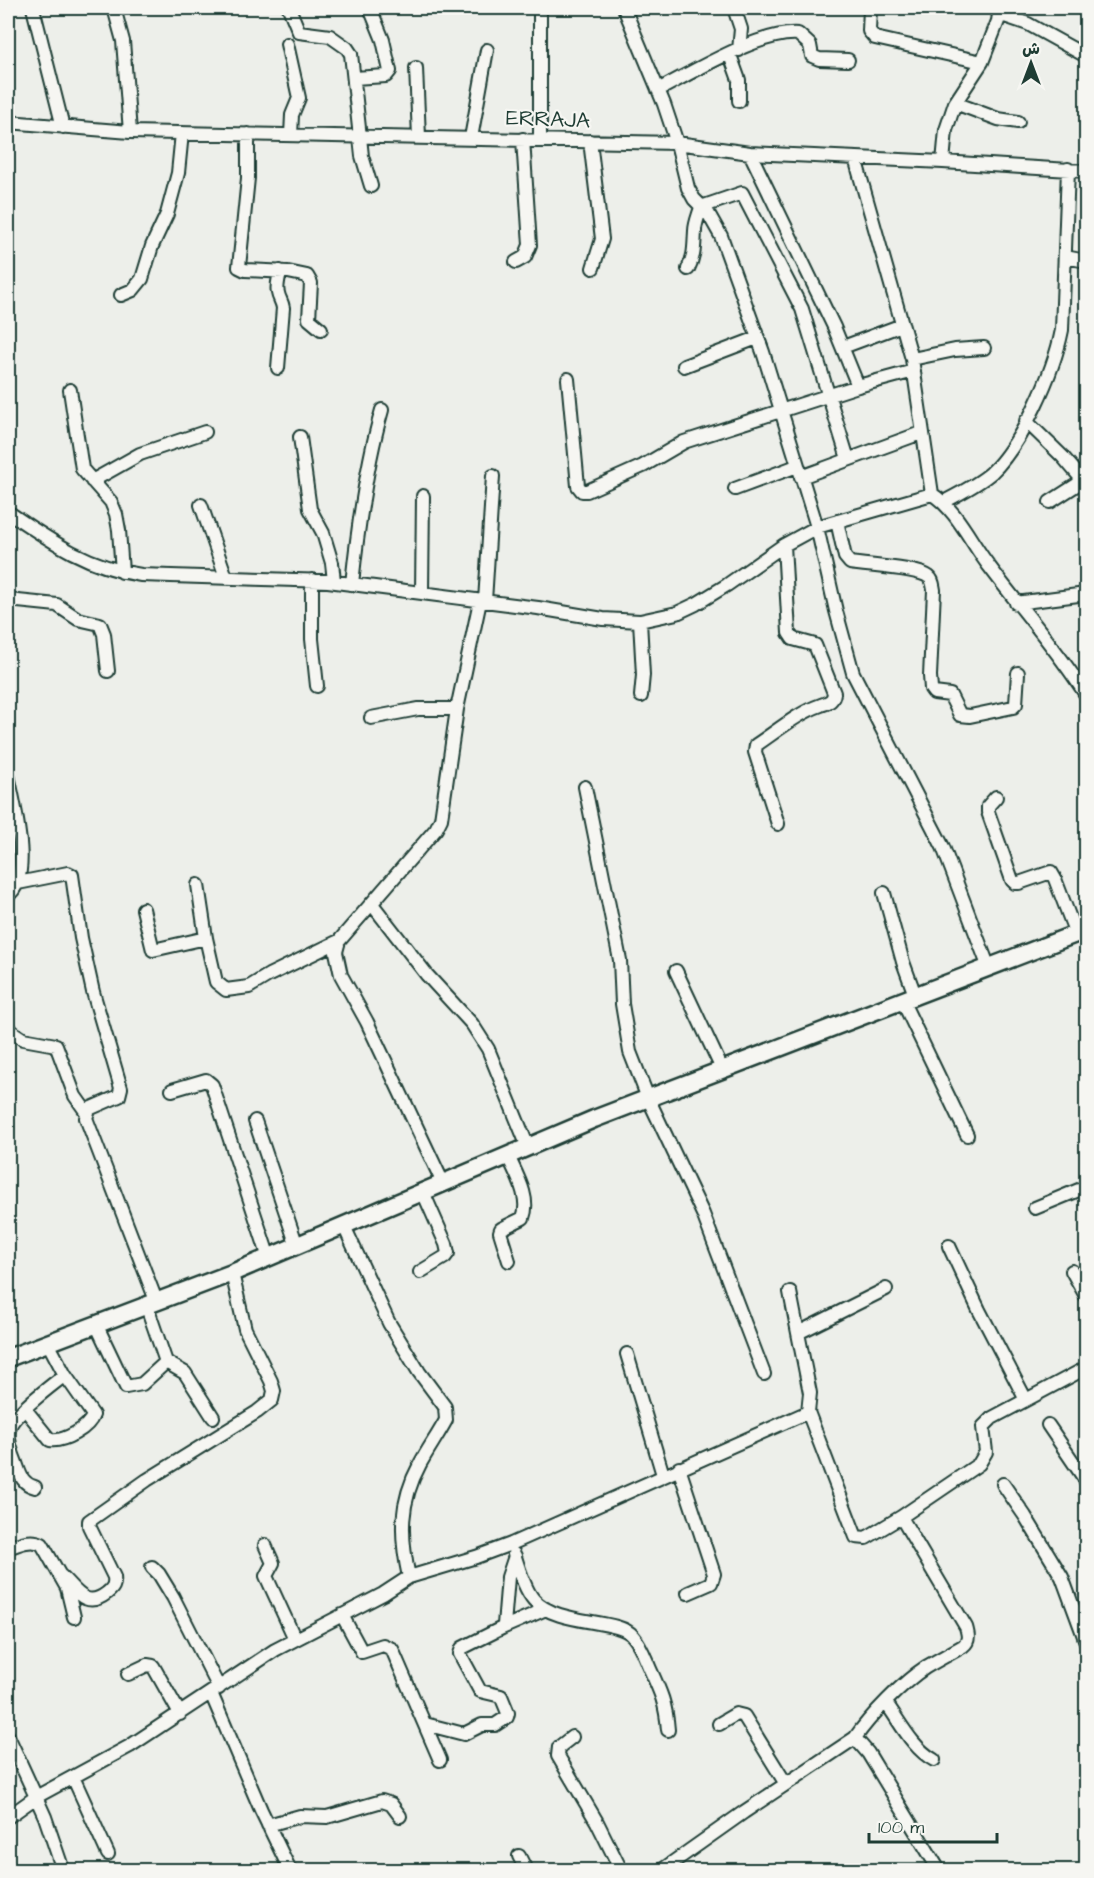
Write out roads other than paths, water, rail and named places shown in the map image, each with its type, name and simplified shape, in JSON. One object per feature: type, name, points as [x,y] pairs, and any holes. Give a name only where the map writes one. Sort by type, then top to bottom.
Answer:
[{"type":"main road","points":[[8,1358],[152,1305],[269,1258],[648,1098],[1081,932]]},
{"type":"street","points":[[33,8],[63,127]]},
{"type":"street","points":[[114,8],[123,41],[129,132]]},
{"type":"street","points":[[289,8],[299,32],[325,34],[347,48],[351,54],[362,156],[371,186]]},
{"type":"street","points":[[354,78],[386,76],[390,71],[383,40],[370,8]]},
{"type":"street","points":[[540,8],[540,139]]},
{"type":"street","points":[[624,8],[677,143],[688,188],[708,213],[721,236],[769,370],[817,527],[853,673],[943,848],[989,968]]},
{"type":"street","points":[[734,8],[741,29],[735,52],[739,101]]},
{"type":"street","points":[[870,8],[869,31],[875,39],[982,62]]},
{"type":"street","points":[[943,162],[946,130],[956,103],[982,62],[998,21],[997,11],[1028,24],[1086,56]]},
{"type":"street","points":[[658,90],[772,36],[798,34],[810,45],[812,56],[819,59],[848,60]]},
{"type":"street","points":[[287,44],[299,98],[292,116],[291,135]]},
{"type":"street","points":[[471,138],[487,50]]},
{"type":"street","points":[[416,68],[419,137]]},
{"type":"street","points":[[956,103],[999,119],[1018,122]]},
{"type":"street","name":"ERRAJA","points":[[8,122],[129,132],[677,143],[750,153],[1086,171]]},
{"type":"street","points":[[121,295],[133,290],[142,279],[152,246],[167,214],[178,173],[183,133]]},
{"type":"street","points":[[248,134],[248,178],[239,267],[245,270],[299,274],[310,279],[309,320],[321,329]]},
{"type":"street","points":[[516,262],[525,257],[530,245],[523,139]]},
{"type":"street","points":[[590,141],[602,239],[593,268]]},
{"type":"street","points":[[750,153],[822,301],[858,386]]},
{"type":"street","points":[[855,158],[913,365],[921,433],[932,494],[944,502],[1016,603],[1065,664],[1086,695]]},
{"type":"street","points":[[944,502],[972,487],[991,472],[1003,458],[1026,421],[1058,350],[1062,330],[1068,169]]},
{"type":"street","points":[[701,207],[739,192],[744,195],[802,309],[848,459]]},
{"type":"street","points":[[688,269],[694,259],[695,232],[701,207]]},
{"type":"street","points":[[1065,257],[1086,261]]},
{"type":"street","points":[[278,368],[283,308],[278,291],[280,271]]},
{"type":"street","points":[[802,309],[822,301]]},
{"type":"street","points":[[843,347],[902,325]]},
{"type":"street","points":[[684,366],[757,338]]},
{"type":"street","points":[[568,379],[578,486],[582,491],[587,491],[643,466],[684,442],[858,386],[956,350],[984,348]]},
{"type":"street","points":[[70,390],[82,469],[111,502],[116,514],[122,572]]},
{"type":"street","points":[[352,584],[356,542],[382,410]]},
{"type":"street","points":[[1026,421],[1081,478],[1078,484],[1050,502]]},
{"type":"street","points":[[92,481],[140,454],[205,432]]},
{"type":"street","points":[[735,489],[848,459],[921,433]]},
{"type":"street","points":[[300,437],[310,509],[323,534],[332,563],[334,581]]},
{"type":"street","points":[[198,885],[206,938],[216,982],[226,990],[249,987],[339,941],[436,829],[441,819],[457,709],[482,601],[493,476]]},
{"type":"street","points":[[8,512],[75,555],[94,564],[122,572],[141,575],[334,581],[603,619],[640,621],[677,613],[696,604],[784,544],[817,527],[932,494]]},
{"type":"street","points":[[422,593],[423,496]]},
{"type":"street","points":[[201,505],[226,577]]},
{"type":"street","points":[[837,521],[845,557],[850,562],[915,572],[927,575],[932,580],[930,676],[931,689],[934,693],[950,695],[960,714],[970,716],[1013,707],[1016,704],[1018,673]]},
{"type":"street","points":[[778,824],[755,752],[756,745],[811,708],[830,702],[834,693],[815,645],[793,639],[789,633],[784,544]]},
{"type":"street","points":[[312,580],[312,639],[317,686]]},
{"type":"street","points":[[1016,603],[1086,594]]},
{"type":"street","points":[[8,600],[57,605],[78,619],[100,624],[104,634],[108,671]]},
{"type":"street","points":[[640,621],[643,675],[641,696]]},
{"type":"street","points":[[371,718],[417,709],[457,709]]},
{"type":"street","points":[[8,777],[17,818],[21,870],[18,883],[8,894]]},
{"type":"street","points":[[585,787],[620,960],[627,1043],[648,1098],[703,1214],[764,1374]]},
{"type":"street","points":[[996,797],[988,806],[988,812],[1012,879],[1015,883],[1019,883],[1050,872],[1081,932]]},
{"type":"street","points":[[18,883],[68,873],[72,875],[85,959],[121,1088],[119,1096],[89,1109],[87,1113]]},
{"type":"street","points":[[884,893],[908,976],[909,998],[967,1135]]},
{"type":"street","points":[[372,904],[427,975],[472,1024],[488,1049],[528,1147]]},
{"type":"street","points":[[143,909],[153,950],[206,938]]},
{"type":"street","points":[[339,941],[336,952],[340,975],[367,1022],[443,1183]]},
{"type":"street","points":[[676,972],[723,1070]]},
{"type":"street","points":[[8,1029],[23,1039],[56,1045],[75,1096],[87,1113],[88,1123],[152,1305],[166,1362],[185,1373],[213,1417]]},
{"type":"street","points":[[172,1090],[206,1080],[212,1085],[269,1258]]},
{"type":"street","points":[[255,1121],[297,1246]]},
{"type":"street","points":[[508,1156],[525,1201],[523,1218],[501,1229],[500,1232],[509,1261]]},
{"type":"street","points":[[1035,1208],[1086,1187]]},
{"type":"street","points":[[420,1272],[448,1253],[423,1192]]},
{"type":"street","points":[[344,1226],[389,1323],[447,1413],[446,1420],[419,1465],[404,1507],[402,1534],[409,1577]]},
{"type":"street","points":[[949,1246],[988,1329],[1026,1400]]},
{"type":"street","points":[[1072,1271],[1086,1296]]},
{"type":"street","points":[[61,1576],[83,1599],[91,1600],[103,1596],[112,1589],[115,1584],[114,1577],[89,1526],[89,1521],[147,1480],[257,1413],[272,1400],[274,1391],[271,1381],[245,1329],[232,1273]]},
{"type":"street","points":[[798,1333],[886,1289]]},
{"type":"street","points":[[790,1292],[810,1393],[808,1412],[856,1537],[866,1538],[980,1464],[986,1452],[983,1427],[986,1423],[1086,1368]]},
{"type":"street","points":[[96,1324],[126,1387],[142,1384],[166,1362]]},
{"type":"street","points":[[25,1409],[50,1440],[55,1441],[79,1431],[92,1420],[93,1415],[64,1375],[48,1343]]},
{"type":"street","points":[[627,1354],[663,1475]]},
{"type":"street","points":[[35,1487],[29,1486],[22,1478],[11,1450],[9,1432],[13,1420],[64,1375]]},
{"type":"street","points":[[8,1817],[36,1797],[130,1746],[265,1656],[383,1594],[409,1577],[476,1557],[513,1550],[663,1475],[808,1412]]},
{"type":"street","points":[[1048,1425],[1086,1481]]},
{"type":"street","points":[[680,1468],[714,1574],[711,1583],[688,1593]]},
{"type":"street","points":[[1003,1484],[1062,1577],[1086,1642]]},
{"type":"street","points":[[662,1870],[855,1738],[868,1720],[924,1668],[963,1646],[968,1639],[966,1627],[901,1517]]},
{"type":"street","points":[[8,1548],[28,1541],[39,1542],[61,1576],[70,1595],[74,1617]]},
{"type":"street","points":[[265,1545],[273,1563],[266,1576],[295,1639]]},
{"type":"street","points":[[513,1550],[534,1600],[546,1609],[559,1615],[618,1628],[634,1636],[663,1697],[667,1709],[668,1730]]},
{"type":"street","points":[[502,1628],[505,1620],[508,1577],[513,1550]]},
{"type":"street","points":[[152,1567],[173,1597],[215,1691],[268,1825],[290,1870]]},
{"type":"street","points":[[425,1724],[464,1734],[482,1725],[501,1722],[507,1717],[508,1713],[501,1696],[480,1691],[460,1654],[462,1648],[546,1609]]},
{"type":"street","points":[[342,1615],[362,1652],[383,1645],[392,1649],[440,1760]]},
{"type":"street","points":[[128,1674],[147,1665],[153,1665],[180,1714]]},
{"type":"street","points":[[886,1703],[918,1748],[934,1760]]},
{"type":"street","points":[[719,1724],[736,1714],[744,1716],[786,1784]]},
{"type":"street","points":[[8,1736],[45,1817],[63,1870]]},
{"type":"street","points":[[572,1737],[559,1747],[558,1756],[597,1822],[621,1870]]},
{"type":"street","points":[[855,1738],[868,1753],[939,1870]]},
{"type":"street","points":[[73,1778],[108,1854]]},
{"type":"street","points":[[268,1825],[300,1816],[327,1817],[382,1801],[391,1804],[400,1816]]},
{"type":"street","points":[[519,1856],[526,1870]]}]
